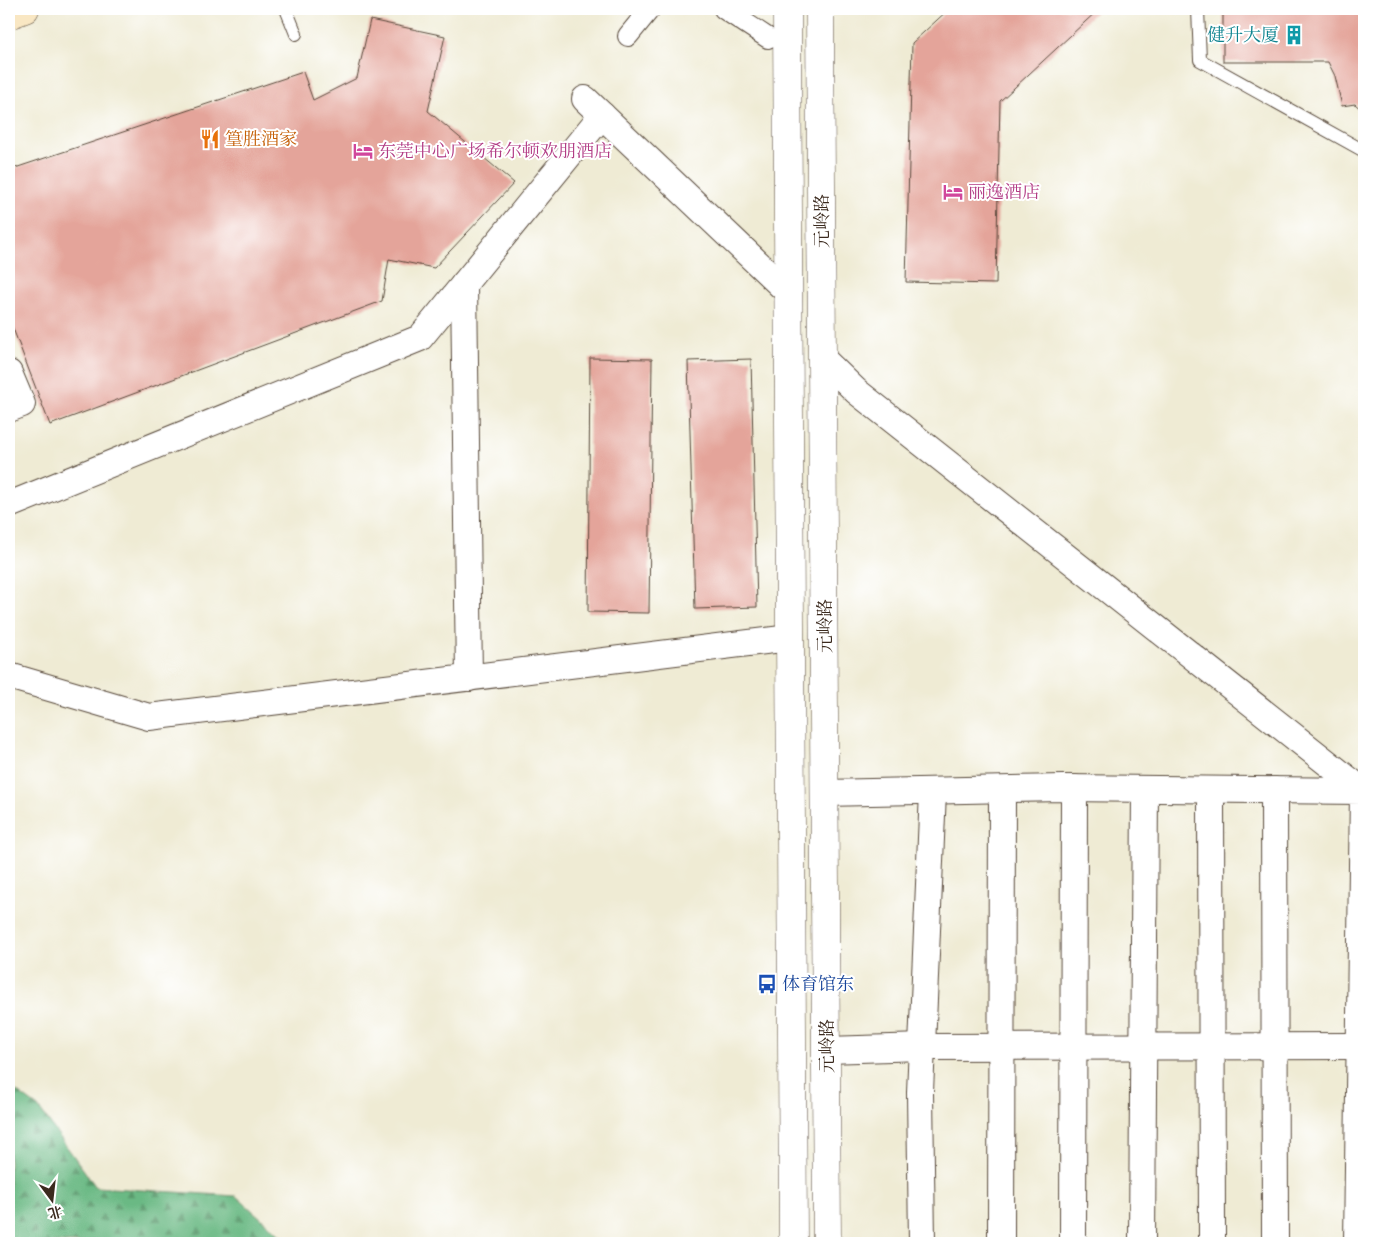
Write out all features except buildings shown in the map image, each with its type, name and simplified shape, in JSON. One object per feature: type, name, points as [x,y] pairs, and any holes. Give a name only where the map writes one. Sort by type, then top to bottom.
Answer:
[{"type":"main road","points":[[9,15],[25,9]]},
{"type":"street","points":[[628,36],[650,9]]},
{"type":"street","points":[[724,9],[768,38]]},
{"type":"street","name":"元岭路","points":[[787,9],[793,1243]]},
{"type":"street","name":"元岭路","points":[[820,9],[824,793],[828,1050],[827,1243]]},
{"type":"street","points":[[9,505],[420,338],[464,284],[593,107],[788,292]]},
{"type":"street","points":[[464,284],[470,678]]},
{"type":"street","points":[[823,359],[856,391],[1363,791]]},
{"type":"street","points":[[9,373],[22,404],[9,409]]},
{"type":"street","points":[[9,676],[149,717],[790,638]]},
{"type":"street","points":[[824,793],[1074,788],[1363,791]]},
{"type":"street","points":[[1073,1243],[1074,788]]},
{"type":"street","points":[[1142,1243],[1146,789]]},
{"type":"street","points":[[1001,1243],[1002,790]]},
{"type":"street","points":[[1211,790],[1212,1243]]},
{"type":"street","points":[[1274,790],[1275,1243]]},
{"type":"street","points":[[1357,1243],[1363,791]]},
{"type":"street","points":[[922,1243],[920,1092],[933,792]]},
{"type":"street","points":[[828,1050],[923,1047],[1359,1046]]},
{"type":"lane","points":[[286,9],[296,34]]},
{"type":"lane","points":[[1198,9],[1200,60],[1364,152]]},
{"type":"green space","points":[[9,1086],[38,1107],[96,1187],[236,1196],[289,1243],[9,1243]]},
{"type":"place","name":"健升大厦","points":[[1294,35]]},
{"type":"place","name":"篁胜酒家","points":[[210,139]]},
{"type":"place","name":"东莞中心广场希尔顿欢朋酒店","points":[[363,151]]},
{"type":"place","name":"丽逸酒店","points":[[953,192]]},
{"type":"place","name":"体育馆东","points":[[767,984]]}]
